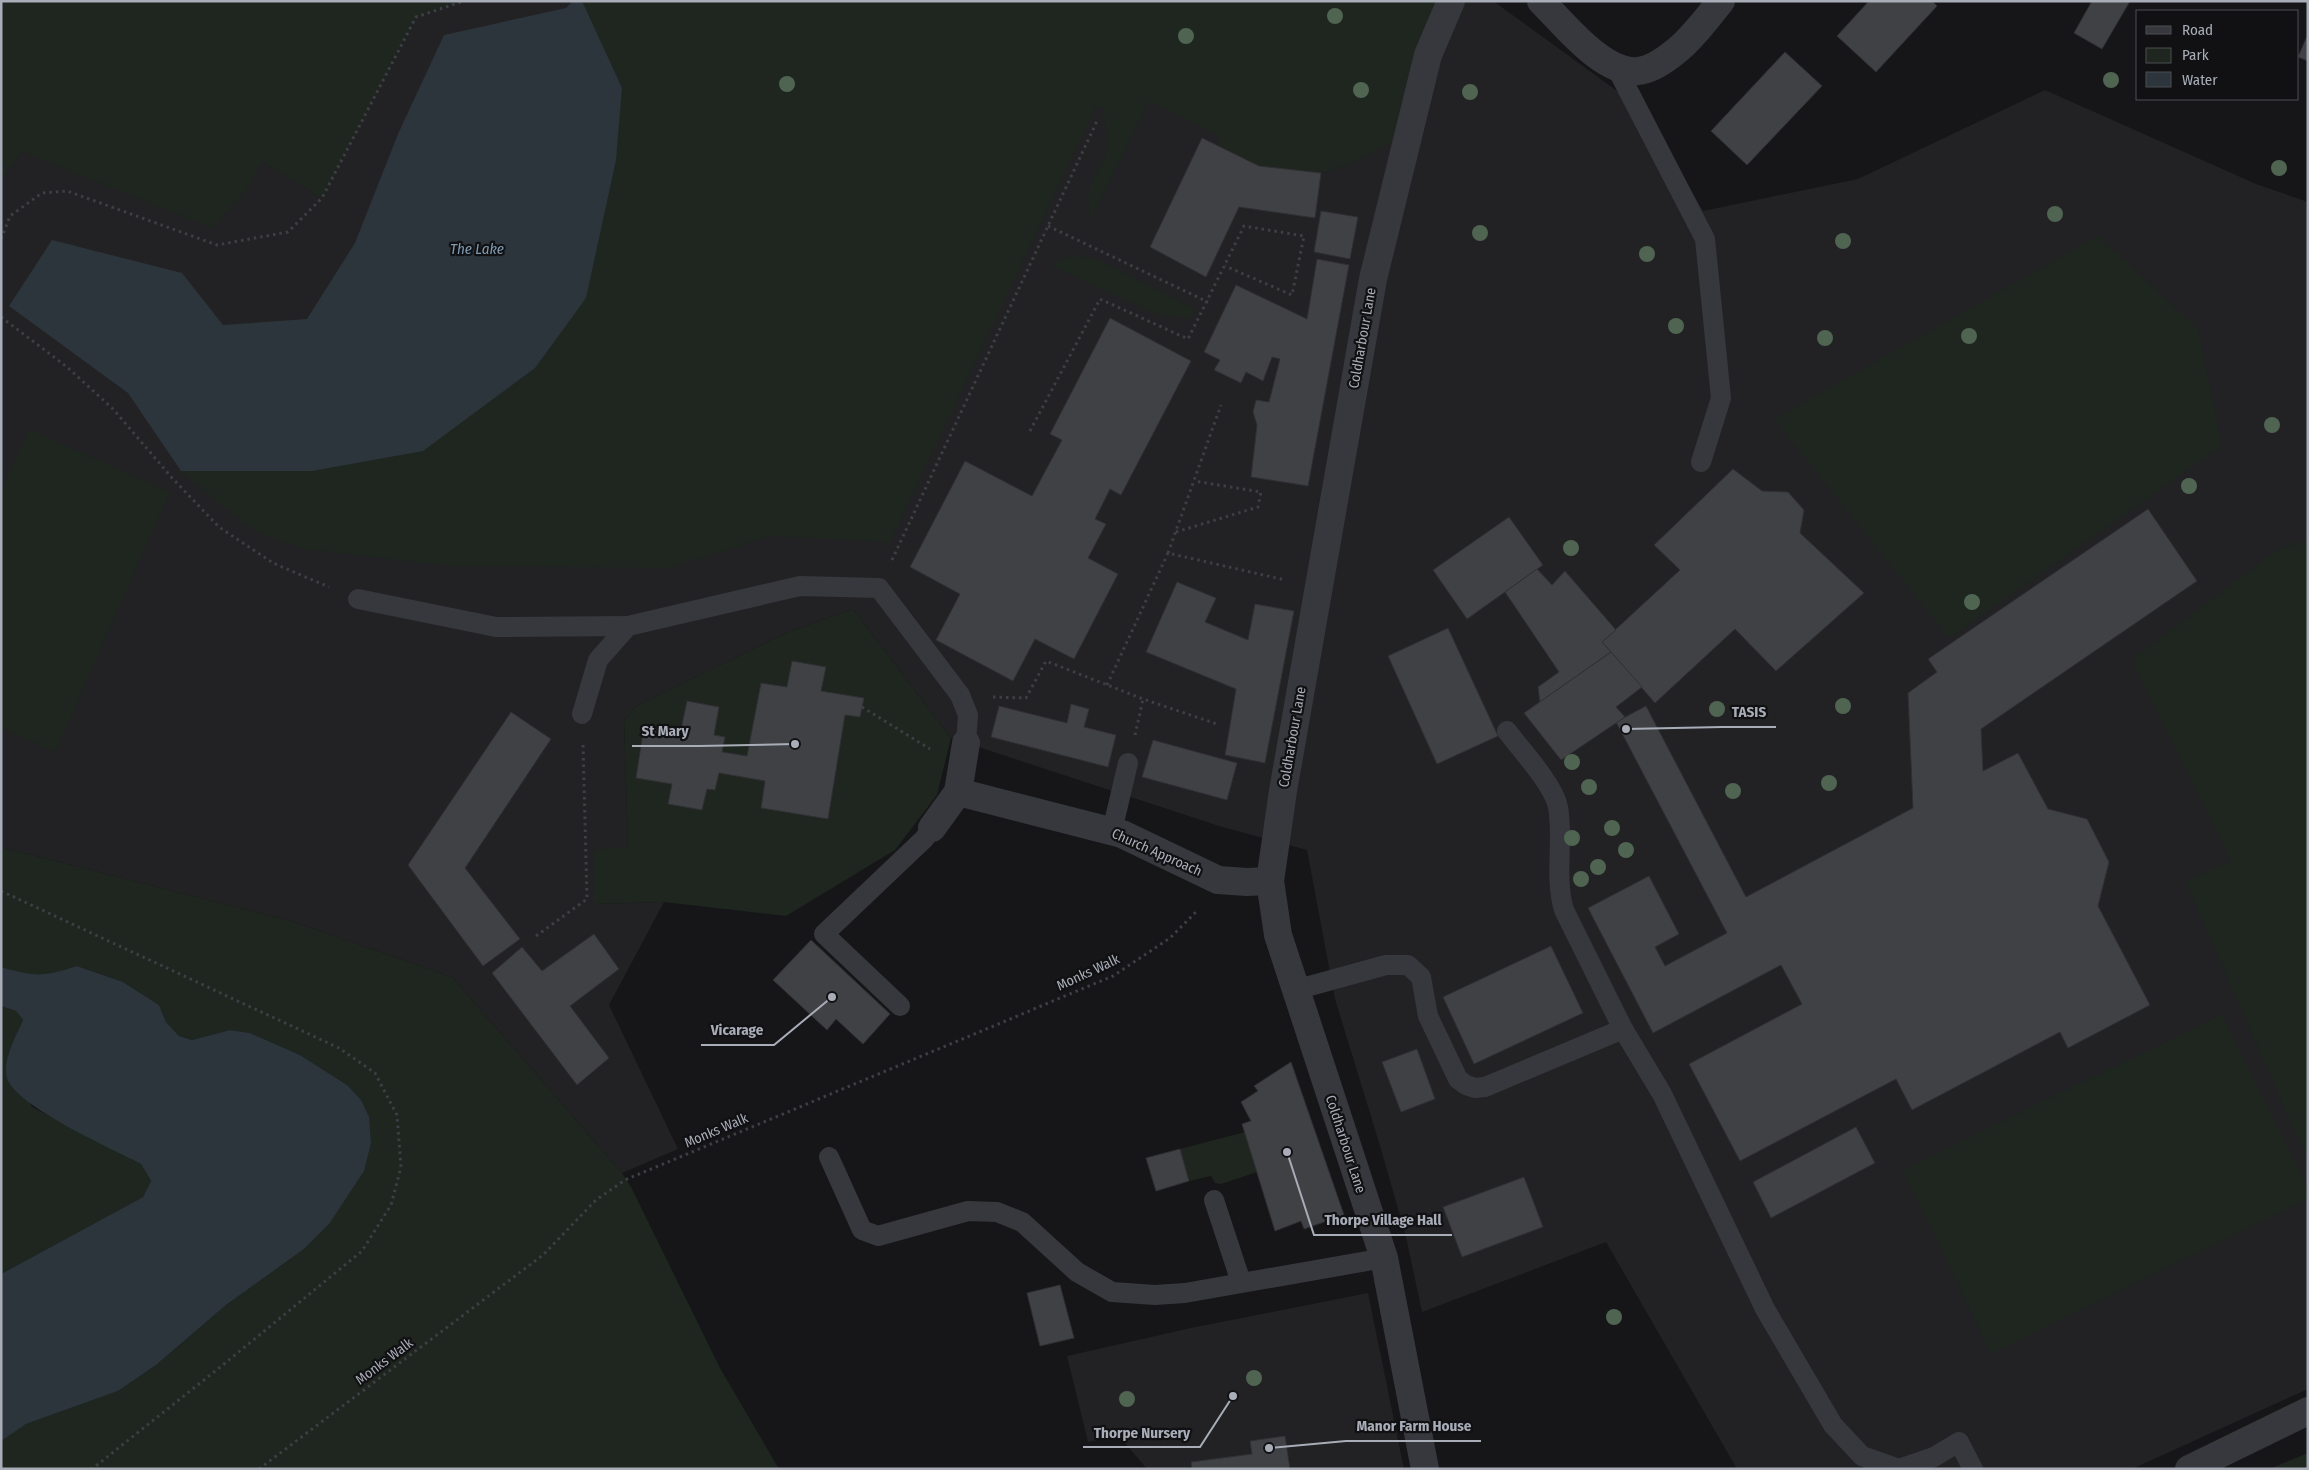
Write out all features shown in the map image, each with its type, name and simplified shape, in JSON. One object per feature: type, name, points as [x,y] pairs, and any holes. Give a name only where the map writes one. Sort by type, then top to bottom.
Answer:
[{"type":"street","name":"Coldharbour Lane","points":[[1425,1469],[1384,1258],[1278,935],[1270,881],[1317,587],[1373,279],[1428,55],[1451,1]]},
{"type":"street","points":[[1541,1],[1591,52],[1616,67],[1637,72],[1652,68],[1676,52],[1721,1]]},
{"type":"street","points":[[932,828],[962,768]]},
{"type":"street","name":"Church Approach","points":[[962,768],[1122,834],[1218,880],[1270,881]]},
{"type":"street","points":[[2189,1469],[2308,1411]]},
{"type":"lane","points":[[1616,67],[1705,240],[1721,398],[1701,462]]},
{"type":"lane","points":[[358,599],[496,626],[628,626],[800,586],[879,588],[960,695],[968,715],[962,768]]},
{"type":"lane","points":[[582,714],[598,660],[628,626]]},
{"type":"lane","points":[[1507,731],[1552,791],[1558,806],[1560,839],[1559,892],[1564,910],[1624,1030],[1662,1094],[1765,1309],[1833,1425],[1862,1456],[1899,1469],[1934,1457],[1959,1442],[1973,1469]]},
{"type":"lane","points":[[1112,831],[1128,762]]},
{"type":"lane","points":[[900,1006],[824,934],[924,839],[932,828]]},
{"type":"lane","points":[[1295,990],[1386,965],[1408,964],[1421,977],[1428,1016],[1453,1070],[1466,1086],[1475,1088],[1485,1087],[1624,1030]]},
{"type":"lane","points":[[829,1157],[862,1230],[878,1236],[968,1210],[997,1212],[1022,1222],[1078,1272],[1112,1292],[1155,1295],[1185,1293],[1384,1258]]},
{"type":"lane","points":[[1214,1200],[1241,1282]]},
{"type":"path","points":[[1,239],[10,216],[42,192],[67,191],[217,245],[288,232],[322,198],[416,17],[464,1]]},
{"type":"path","points":[[879,588],[1097,121]]},
{"type":"path","points":[[1048,226],[1208,302]]},
{"type":"path","points":[[1030,431],[1100,299],[1188,339],[1244,226],[1304,236],[1292,294],[1225,266]]},
{"type":"path","points":[[1,317],[67,367],[113,409],[172,478],[219,527],[273,564],[358,599]]},
{"type":"path","points":[[1107,685],[1168,554],[1221,405]]},
{"type":"path","points":[[1176,532],[1258,507],[1261,492],[1194,481]]},
{"type":"path","points":[[1168,554],[1317,587]]},
{"type":"path","points":[[960,695],[1026,698],[1046,661],[1143,699],[1217,724]]},
{"type":"path","points":[[1128,762],[1143,699]]},
{"type":"path","points":[[862,707],[962,768]]},
{"type":"path","points":[[536,936],[588,899],[582,714]]},
{"type":"path","name":"Monks Walk","points":[[259,1469],[543,1255],[596,1200],[625,1180],[1113,976],[1170,938],[1201,907],[1218,880]]},
{"type":"path","points":[[1,891],[339,1048],[375,1072],[396,1115],[401,1168],[391,1205],[362,1251],[92,1469]]},
{"type":"shaded area","points":[[1,1],[1496,1],[1496,3],[1646,112],[1703,211],[1858,179],[2045,90],[2256,184],[2308,202],[2308,1389],[2132,1469],[1737,1469],[1606,1242],[1422,1312],[1406,1237],[1335,999],[1307,850],[1219,826],[951,738],[853,609],[786,633],[636,706],[624,721],[628,846],[595,904],[664,902],[609,1005],[678,1149],[622,1173],[452,977],[294,922],[1,847]]},
{"type":"shaded area","points":[[1368,1293],[1404,1469],[1147,1469],[1119,1436],[1088,1442],[1067,1356],[1191,1328]]},
{"type":"green space","points":[[1,1],[464,1],[416,17],[322,198],[263,162],[242,196],[212,228],[22,152],[1,179]]},
{"type":"green space","points":[[582,1],[1469,1],[1396,139],[1354,163],[1321,173],[1259,166],[1216,144],[1220,136],[1149,101],[1091,219],[1088,202],[1090,186],[1106,155],[1109,144],[1104,116],[1105,111],[1096,106],[890,542],[771,536],[669,568],[450,566],[305,549],[252,530],[181,471],[312,471],[622,88]]},
{"type":"green space","points":[[2098,236],[2198,329],[2222,446],[1949,638],[1774,419]]},
{"type":"green space","points":[[1078,256],[1099,260],[1191,307],[1194,310],[1193,315],[1187,319],[1155,313],[1051,266],[1060,259]]},
{"type":"green space","points":[[29,429],[170,492],[55,752],[1,728],[1,492]]},
{"type":"green space","points":[[2308,540],[2308,1161],[2185,881],[2231,861],[2132,660],[2280,548]]},
{"type":"green space","points":[[853,609],[951,738],[937,795],[895,850],[786,916],[664,902],[594,904],[594,850],[628,846],[624,721],[636,706],[786,633]]},
{"type":"green space","points":[[1,847],[294,922],[452,977],[622,1173],[631,1187],[720,1368],[779,1469],[1,1469],[2,1439],[26,1424],[118,1391],[156,1365],[226,1305],[304,1249],[329,1224],[347,1085],[300,1055],[250,1033],[230,1030],[192,1040],[179,1036],[166,1022],[159,1005],[123,982],[77,966],[47,976],[23,974],[1,967]]},
{"type":"green space","points":[[1,1006],[16,1011],[23,1020],[8,1055],[32,1107],[141,1164],[151,1181],[143,1197],[1,1274]]},
{"type":"green space","points":[[2222,1014],[2308,1189],[2308,1199],[1991,1354],[1903,1170]]},
{"type":"green space","points":[[1245,1132],[1257,1172],[1221,1184],[1215,1183],[1211,1176],[1189,1181],[1180,1149]]},
{"type":"green space","points":[[2308,1453],[2308,1469],[2269,1469]]},
{"type":"water","name":"The Lake","points":[[573,1],[582,1],[622,88],[616,160],[586,298],[535,368],[423,451],[312,471],[181,471],[128,393],[9,306],[52,240],[182,273],[223,325],[307,319],[355,243],[398,134],[444,35],[566,8]]},
{"type":"water","points":[[77,966],[123,982],[159,1005],[166,1022],[179,1036],[192,1040],[230,1030],[250,1033],[300,1055],[347,1085],[361,1100],[369,1117],[371,1143],[364,1171],[329,1224],[304,1249],[226,1305],[156,1365],[118,1391],[26,1424],[1,1441],[1,1274],[143,1197],[151,1181],[141,1164],[88,1138],[46,1114],[14,1089],[7,1078],[6,1063],[23,1020],[16,1011],[1,1006],[1,967],[23,973],[47,974]]},
{"type":"building","points":[[1869,1],[1932,1],[1937,6],[1876,72],[1837,36]]},
{"type":"building","points":[[2092,1],[2130,1],[2102,49],[2074,33]]},
{"type":"building","points":[[2308,34],[2308,61],[2299,57]]},
{"type":"building","points":[[1785,52],[1822,86],[1747,165],[1711,131]]},
{"type":"building","points":[[1202,138],[1259,166],[1321,173],[1315,218],[1239,207],[1206,277],[1150,247]]},
{"type":"building","points":[[1321,211],[1358,217],[1350,259],[1314,252]]},
{"type":"building","points":[[1317,259],[1349,265],[1308,486],[1251,477],[1257,425],[1253,412],[1256,400],[1269,402],[1280,359],[1272,357],[1263,381],[1246,372],[1241,383],[1214,370],[1220,360],[1204,352],[1236,285],[1307,319]]},
{"type":"building","points":[[1110,318],[1191,361],[1121,495],[1110,489],[1095,519],[1106,524],[1088,558],[1118,574],[1074,659],[1035,639],[1013,681],[936,640],[960,594],[910,567],[965,461],[1032,496],[1062,440],[1050,434]]},
{"type":"building","points":[[1733,469],[1762,491],[1788,492],[1804,510],[1800,533],[1864,593],[1776,671],[1735,629],[1655,703],[1602,642],[1680,570],[1654,545]]},
{"type":"building","points":[[2148,509],[2197,581],[1981,729],[1983,771],[2018,753],[2048,809],[2087,819],[2109,862],[2098,906],[2150,1005],[2068,1048],[2060,1032],[1912,1110],[1896,1079],[1740,1161],[1689,1064],[1802,1004],[1781,965],[1653,1033],[1588,908],[1649,876],[1679,934],[1655,947],[1665,966],[1727,933],[1616,722],[1646,706],[1746,897],[1913,808],[1908,693],[1937,672],[1928,659]]},
{"type":"building","points":[[1509,517],[1543,565],[1467,619],[1433,570]]},
{"type":"building","points":[[1537,569],[1552,585],[1565,571],[1616,630],[1602,642],[1611,652],[1540,702],[1538,687],[1559,672],[1505,592]]},
{"type":"building","points":[[1177,582],[1216,598],[1205,622],[1248,640],[1255,604],[1294,611],[1265,763],[1225,755],[1236,689],[1146,652]]},
{"type":"building","points":[[1448,628],[1498,736],[1437,764],[1388,656]]},
{"type":"building","points":[[1611,652],[1642,687],[1616,707],[1625,717],[1561,760],[1524,713]]},
{"type":"building","points":[[792,661],[826,667],[821,691],[864,698],[860,717],[845,715],[828,819],[761,808],[765,781],[719,773],[715,790],[707,789],[702,810],[668,804],[672,784],[636,778],[644,726],[680,734],[687,701],[719,707],[714,735],[725,737],[722,752],[747,756],[761,683],[787,687]]},
{"type":"building","points":[[1071,704],[1089,709],[1084,727],[1116,735],[1108,767],[991,737],[999,706],[1067,723]]},
{"type":"building","points":[[511,712],[551,739],[465,868],[520,939],[483,966],[408,865]]},
{"type":"building","points":[[1153,740],[1237,763],[1227,800],[1142,777]]},
{"type":"building","points":[[594,934],[619,969],[570,1006],[609,1058],[577,1085],[492,973],[522,947],[542,971]]},
{"type":"building","points":[[811,940],[890,1014],[863,1044],[836,1019],[827,1030],[773,980]]},
{"type":"building","points":[[1551,946],[1583,1013],[1474,1064],[1443,997]]},
{"type":"building","points":[[1417,1049],[1435,1099],[1401,1112],[1382,1062]]},
{"type":"building","points":[[1291,1062],[1344,1215],[1304,1229],[1301,1221],[1275,1231],[1242,1124],[1251,1121],[1241,1102],[1258,1091],[1254,1086]]},
{"type":"building","points":[[1856,1127],[1875,1163],[1771,1218],[1753,1182]]},
{"type":"building","points":[[1180,1149],[1189,1181],[1156,1191],[1146,1158]]},
{"type":"building","points":[[1524,1177],[1543,1227],[1462,1257],[1443,1207]]},
{"type":"building","points":[[1060,1285],[1074,1338],[1040,1346],[1027,1293]]},
{"type":"building","points":[[1285,1436],[1290,1469],[1192,1469],[1191,1462],[1252,1454],[1250,1441]]},
{"type":"place","name":"TASIS","points":[[1626,729]]},
{"type":"place","name":"St Mary","points":[[795,744]]},
{"type":"place","name":"Vicarage","points":[[832,997]]},
{"type":"place","name":"Thorpe Village Hall","points":[[1287,1152]]},
{"type":"place","name":"Thorpe Nursery","points":[[1233,1396]]},
{"type":"place","name":"Manor Farm House","points":[[1269,1448]]}]
